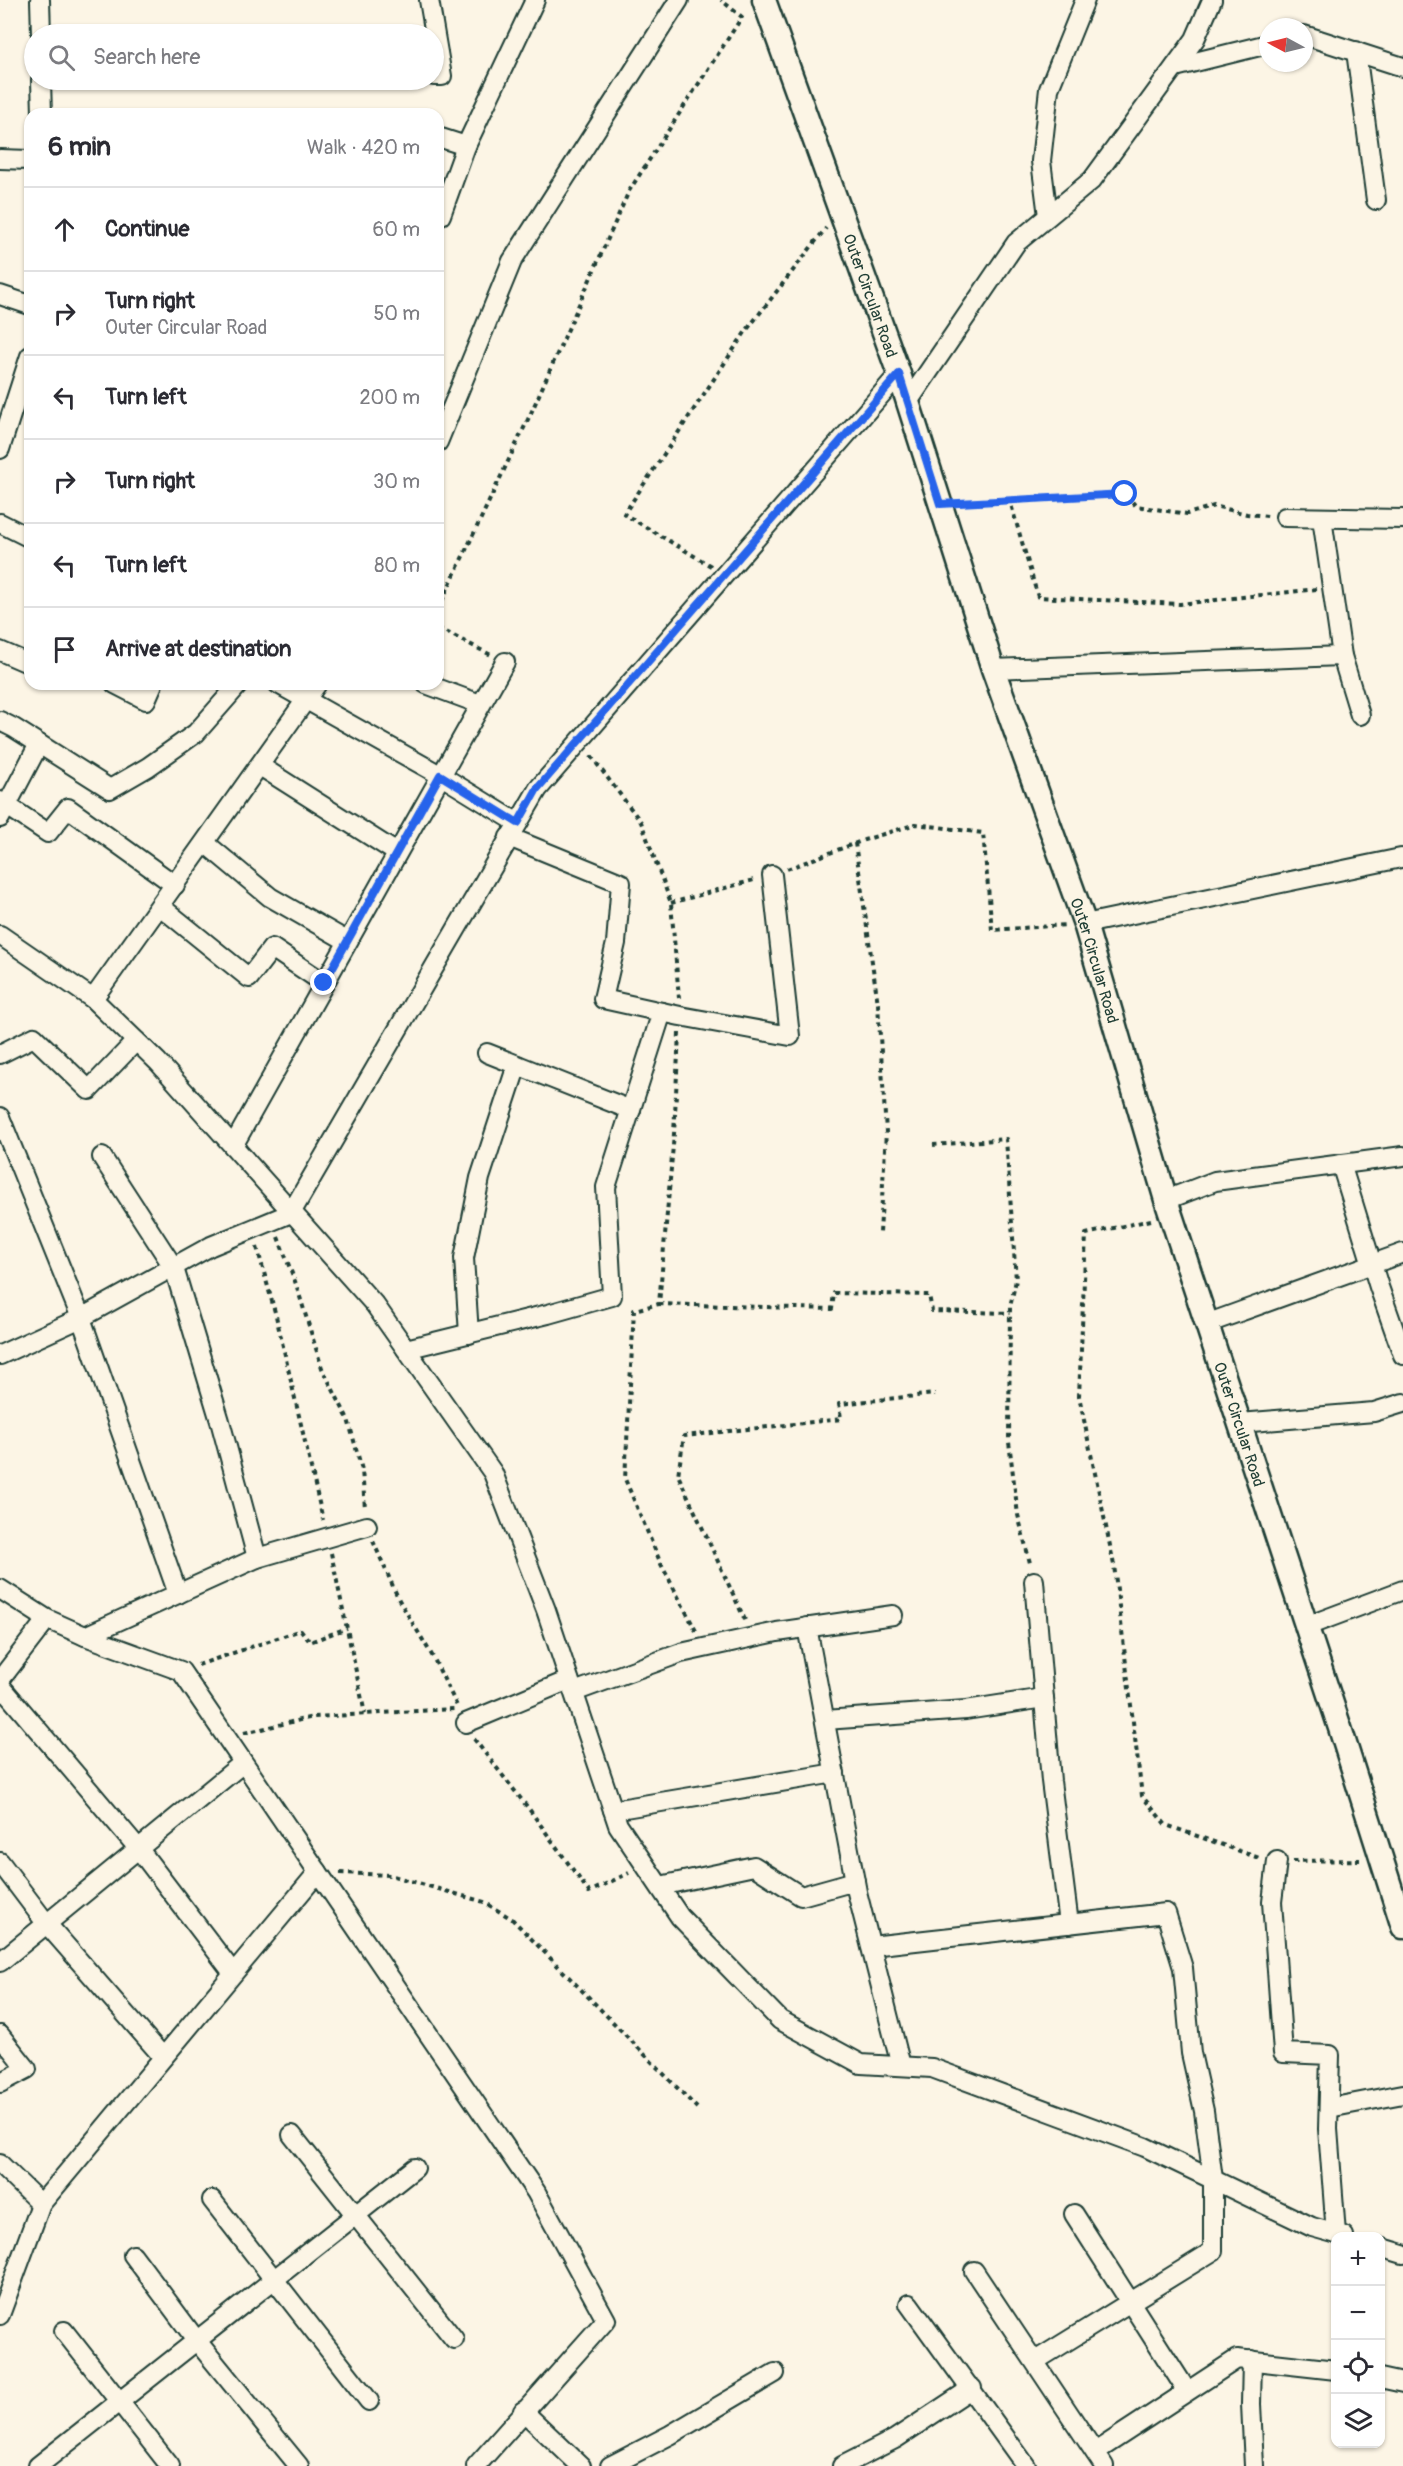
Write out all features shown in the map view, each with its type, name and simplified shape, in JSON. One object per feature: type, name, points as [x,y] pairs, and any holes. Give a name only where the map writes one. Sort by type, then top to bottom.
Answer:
[{"type":"street","points":[[40,0],[41,24]]},
{"type":"street","points":[[429,0],[433,24]]},
{"type":"street","points":[[444,207],[466,146],[536,0]]},
{"type":"street","points":[[444,427],[512,261],[678,0]]},
{"type":"street","name":"Outer Circular Road","points":[[764,0],[899,374],[993,669],[1085,924],[1168,1208],[1307,1626],[1403,1927]]},
{"type":"street","points":[[1048,216],[1041,161],[1049,89],[1085,0]]},
{"type":"street","points":[[908,402],[1016,243],[1092,180],[1196,39],[1212,0]]},
{"type":"street","points":[[1313,38],[1403,67]]},
{"type":"street","points":[[1175,67],[1259,46]]},
{"type":"street","points":[[1356,51],[1376,200]]},
{"type":"street","points":[[41,90],[42,108]]},
{"type":"street","points":[[444,139],[466,146]]},
{"type":"street","points":[[0,159],[24,160]]},
{"type":"street","points":[[0,295],[24,303]]},
{"type":"street","points":[[0,448],[24,374]]},
{"type":"street","points":[[0,1355],[81,1318],[211,1246],[291,1213],[537,789],[899,374]]},
{"type":"street","points":[[1285,517],[1403,519]]},
{"type":"street","points":[[1322,518],[1342,656],[1360,715]]},
{"type":"street","points":[[0,523],[24,535]]},
{"type":"street","points":[[0,651],[24,661]]},
{"type":"street","points":[[993,669],[1342,656]]},
{"type":"street","points":[[233,1146],[505,662]]},
{"type":"street","points":[[126,690],[146,700],[150,690]]},
{"type":"street","points":[[0,721],[110,789],[148,767],[196,732],[234,690]]},
{"type":"street","points":[[442,690],[480,704]]},
{"type":"street","points":[[93,999],[312,692],[440,775],[513,830],[621,883],[616,943],[603,999],[790,1036],[772,875]]},
{"type":"street","points":[[39,744],[2,808],[48,833],[68,808],[175,885]]},
{"type":"street","points":[[260,766],[397,853]]},
{"type":"street","points":[[205,843],[270,897],[347,941]]},
{"type":"street","points":[[1085,924],[1401,858]]},
{"type":"street","points":[[160,906],[249,978],[272,948],[324,983]]},
{"type":"street","points":[[0,935],[93,999],[136,1041],[375,1305],[493,1473],[546,1610],[618,1825],[680,1917],[780,2020],[861,2064],[932,2068],[1145,2147],[1312,2227],[1331,2232]]},
{"type":"street","points":[[406,1349],[612,1296],[606,1187],[631,1110],[671,1014]]},
{"type":"street","points":[[0,1054],[34,1037],[89,1090],[136,1041]]},
{"type":"street","points":[[487,1053],[631,1110]]},
{"type":"street","points":[[469,1334],[464,1258],[480,1178],[517,1065]]},
{"type":"street","points":[[0,1117],[81,1318],[178,1594]]},
{"type":"street","points":[[1168,1208],[1215,1181],[1403,1156]]},
{"type":"street","points":[[102,1157],[174,1268],[220,1421],[257,1558]]},
{"type":"street","points":[[1341,1164],[1403,1355]]},
{"type":"street","points":[[1206,1324],[1403,1253]]},
{"type":"street","points":[[1239,1423],[1374,1412],[1403,1403]]},
{"type":"street","points":[[85,1636],[257,1558],[367,1526]]},
{"type":"street","points":[[1034,1581],[1051,1781],[1069,1924]]},
{"type":"street","points":[[0,1590],[47,1619],[85,1636],[181,1671],[536,2192],[606,2320],[476,2466]]},
{"type":"street","points":[[1307,1626],[1403,1590]]},
{"type":"street","points":[[462,1716],[681,1653],[807,1627],[893,1615]]},
{"type":"street","points":[[0,1680],[47,1619]]},
{"type":"street","points":[[807,1627],[855,1881],[902,2067]]},
{"type":"street","points":[[0,1685],[138,1848],[233,1973]]},
{"type":"street","points":[[825,1720],[966,1710],[1044,1698]]},
{"type":"street","points":[[0,1962],[243,1763]]},
{"type":"street","points":[[613,1810],[836,1773]]},
{"type":"street","points":[[1277,1861],[1272,1902],[1283,2053],[1330,2055],[1328,2129],[1340,2232]]},
{"type":"street","points":[[0,1862],[46,1923],[163,2057]]},
{"type":"street","points":[[660,1886],[754,1866],[801,1896],[855,1881]]},
{"type":"street","points":[[0,2312],[41,2204],[318,1872]]},
{"type":"street","points":[[871,1946],[1166,1913],[1183,1968],[1191,2053],[1204,2111],[1213,2180],[1213,2251],[1035,2361]]},
{"type":"street","points":[[0,2035],[27,2068],[0,2083]]},
{"type":"street","points":[[1329,2108],[1403,2094]]},
{"type":"street","points":[[292,2135],[454,2339]]},
{"type":"street","points":[[0,2164],[41,2204]]},
{"type":"street","points":[[38,2466],[415,2168]]},
{"type":"street","points":[[212,2200],[369,2400]]},
{"type":"street","points":[[1074,2214],[1187,2391]]},
{"type":"street","points":[[1385,2249],[1403,2254]]},
{"type":"street","points":[[133,2255],[197,2341],[299,2466]]},
{"type":"street","points":[[974,2271],[1099,2459],[1187,2391],[1237,2359],[1331,2370]]},
{"type":"street","points":[[909,2304],[972,2388],[1026,2466]]},
{"type":"street","points":[[64,2331],[170,2466]]},
{"type":"street","points":[[1251,2360],[1254,2466]]},
{"type":"street","points":[[610,2466],[670,2435],[776,2373]]},
{"type":"street","points":[[1385,2379],[1403,2383]]},
{"type":"street","points":[[842,2466],[895,2439],[972,2388]]},
{"type":"street","points":[[523,2411],[581,2466]]},
{"type":"path","points":[[444,596],[531,413],[629,191],[742,17],[721,0]]},
{"type":"path","points":[[724,574],[624,514],[746,332],[839,209]]},
{"type":"path","points":[[940,504],[1125,494],[1136,506],[1187,514],[1214,506],[1247,514],[1285,517]]},
{"type":"path","points":[[1010,501],[1038,597],[1180,604],[1332,587]]},
{"type":"path","points":[[444,631],[505,662]]},
{"type":"path","points":[[579,741],[641,822],[671,903],[674,1134],[659,1304]]},
{"type":"path","points":[[671,903],[772,875],[855,843],[916,824],[983,832],[992,930],[1085,924]]},
{"type":"path","points":[[855,843],[878,1004],[886,1132],[880,1233]]},
{"type":"path","points":[[933,1145],[1006,1139],[1016,1280],[1010,1313],[1010,1442],[1018,1515],[1034,1581]]},
{"type":"path","points":[[1168,1208],[1086,1234],[1079,1396],[1114,1565],[1142,1796],[1166,1825],[1267,1861],[1382,1860]]},
{"type":"path","points":[[272,1221],[296,1284],[322,1368],[348,1419],[363,1470],[367,1526],[399,1600],[433,1657],[478,1746],[529,1809],[590,1892],[645,1865]]},
{"type":"path","points":[[252,1230],[276,1316],[365,1714]]},
{"type":"path","points":[[705,1648],[661,1564],[625,1479],[634,1310],[659,1304],[832,1309],[834,1293],[929,1296],[932,1311],[1010,1313]]},
{"type":"path","points":[[753,1637],[678,1475],[684,1436],[841,1419],[839,1404],[935,1394]]},
{"type":"path","points":[[181,1671],[301,1629],[310,1642],[347,1628]]},
{"type":"path","points":[[226,1737],[313,1717],[365,1714],[462,1716]]},
{"type":"path","points":[[318,1872],[390,1875],[484,1902],[513,1919],[697,2108]]},
{"type":"route","points":[[324,983],[440,775],[518,823],[537,789],[899,374],[940,504],[1125,494]]}]
